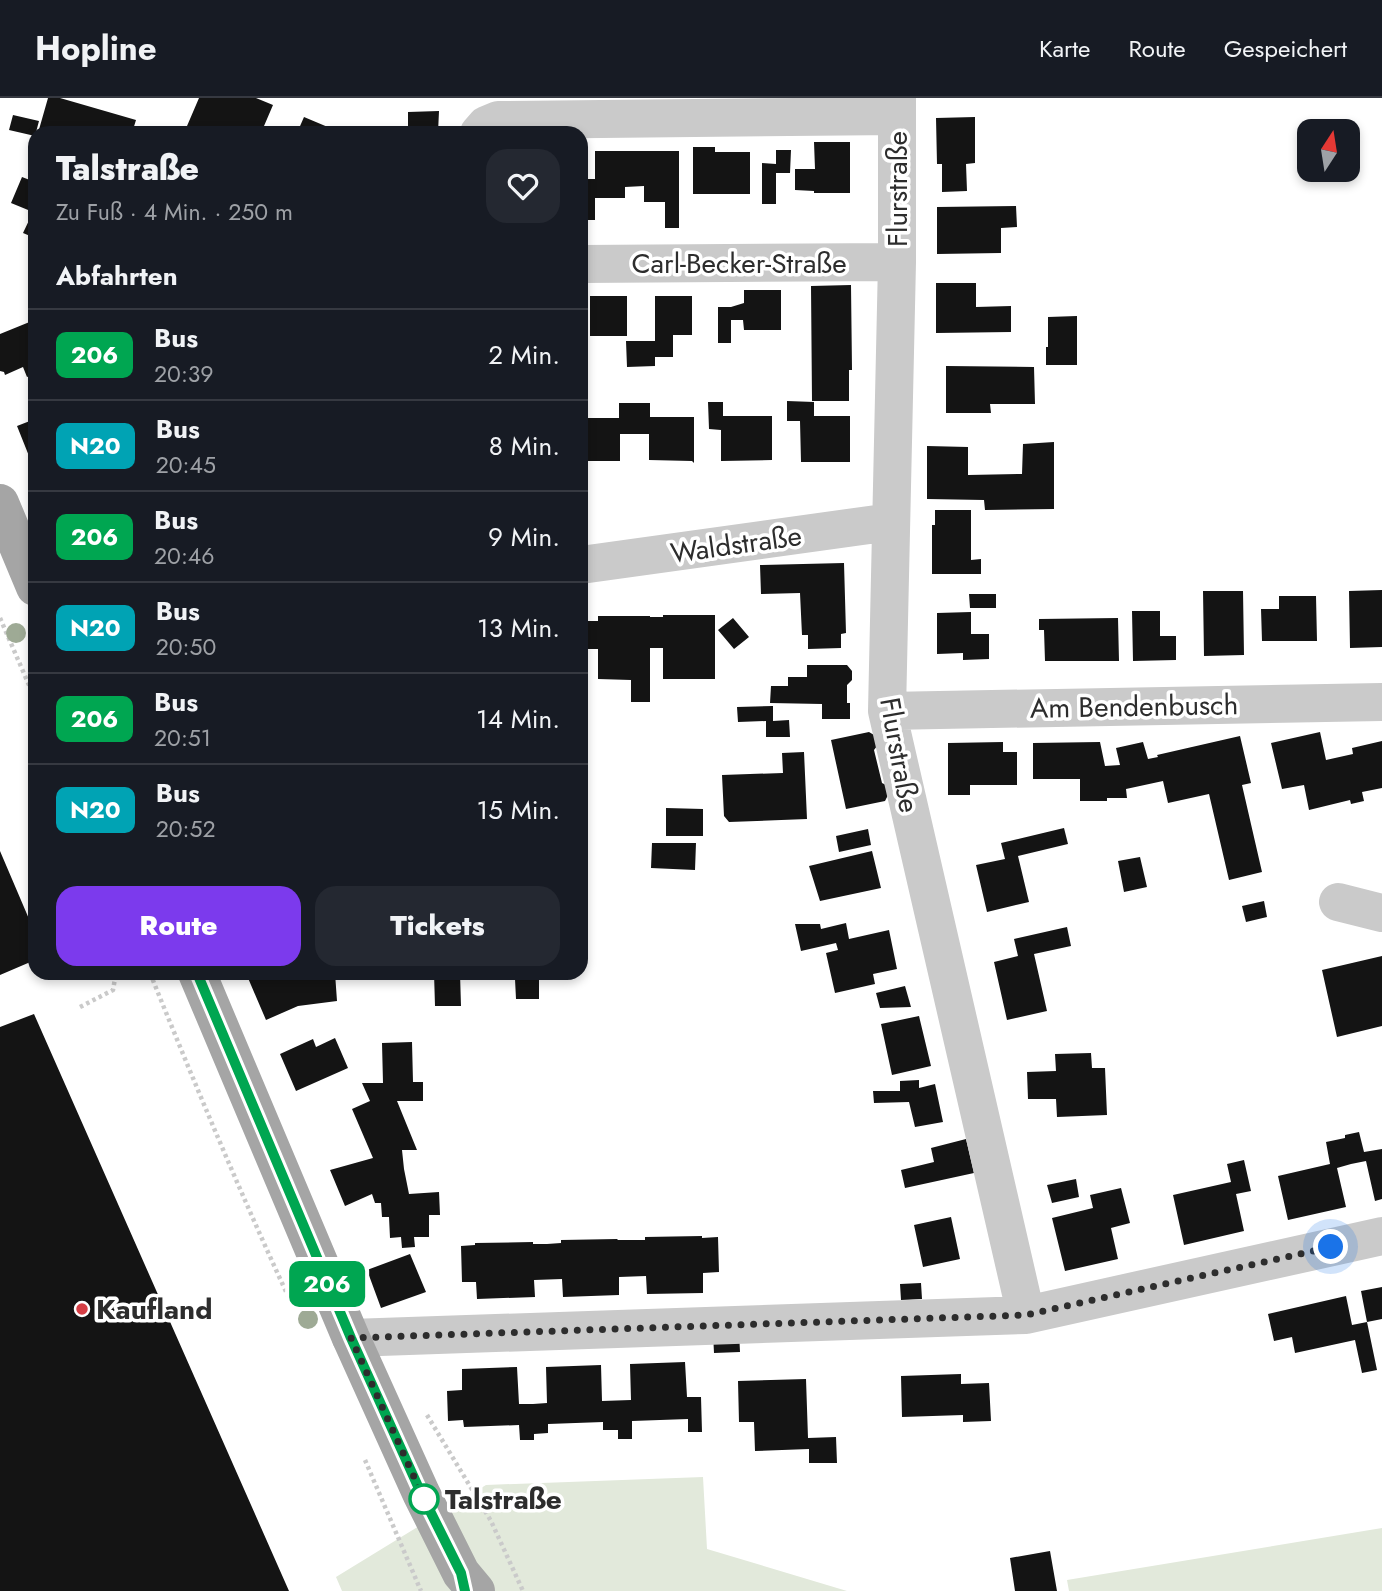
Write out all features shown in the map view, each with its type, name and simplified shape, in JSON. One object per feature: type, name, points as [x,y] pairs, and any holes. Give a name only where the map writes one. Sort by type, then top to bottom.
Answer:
[{"type":"main road","points":[[0,503],[28,570]]},
{"type":"main road","points":[[200,980],[351,1338],[421,1493],[467,1585]]},
{"type":"street","points":[[485,126],[499,120],[897,107]]},
{"type":"street","name":"Flurstraße","points":[[897,107],[897,262],[887,711],[1026,1315]]},
{"type":"street","name":"Carl-Becker-Straße","points":[[588,264],[897,262]]},
{"type":"street","name":"Waldstraße","points":[[588,564],[891,522]]},
{"type":"street","name":"Am Bendenbusch","points":[[887,711],[1382,702]]},
{"type":"street","points":[[1338,902],[1382,913]]},
{"type":"street","points":[[351,1338],[1026,1315],[1382,1236]]},
{"type":"path","points":[[0,618],[28,683]]},
{"type":"path","points":[[80,1007],[113,990],[115,980]]},
{"type":"path","points":[[153,980],[254,1224],[288,1296],[299,1306]]},
{"type":"path","points":[[425,1413],[491,1521],[523,1591]]},
{"type":"shaded area","points":[[703,1477],[707,1549],[847,1591],[342,1591],[336,1577],[486,1485]]},
{"type":"shaded area","points":[[1382,1528],[1382,1591],[1069,1591],[1067,1580]]},
{"type":"building","points":[[48,98],[60,98],[136,120],[134,126],[40,126]]},
{"type":"building","points":[[199,98],[256,98],[273,105],[264,126],[187,126]]},
{"type":"building","points":[[439,111],[438,126],[408,126],[408,112]]},
{"type":"building","points":[[13,115],[39,121],[38,126],[28,126],[28,134],[9,130]]},
{"type":"building","points":[[304,117],[325,126],[300,126]]},
{"type":"building","points":[[975,117],[975,163],[966,164],[967,191],[942,192],[942,164],[937,164],[936,118]]},
{"type":"building","points":[[814,142],[850,142],[850,193],[795,190],[795,169],[815,169]]},
{"type":"building","points":[[693,147],[715,147],[715,152],[750,152],[750,194],[693,194]]},
{"type":"building","points":[[776,150],[791,150],[790,173],[776,173],[776,204],[762,204],[762,163],[776,164]]},
{"type":"building","points":[[595,151],[679,151],[679,228],[665,228],[665,202],[644,202],[644,186],[625,187],[625,198],[595,198],[595,220],[588,220],[588,179],[595,179]]},
{"type":"building","points":[[22,177],[28,179],[28,210],[11,203]]},
{"type":"building","points":[[1016,206],[1017,227],[1001,228],[1001,253],[937,254],[937,207]]},
{"type":"building","points":[[28,222],[28,235],[23,233]]},
{"type":"building","points":[[936,283],[976,283],[976,307],[1011,306],[1011,332],[936,333]]},
{"type":"building","points":[[851,285],[852,370],[849,370],[849,401],[812,401],[811,286]]},
{"type":"building","points":[[744,290],[781,290],[781,330],[744,330],[743,320],[731,320],[731,343],[718,343],[718,307],[744,303]]},
{"type":"building","points":[[590,296],[627,296],[627,336],[590,336]]},
{"type":"building","points":[[655,296],[692,296],[692,335],[673,335],[673,357],[655,357],[655,366],[627,367],[626,341],[655,341]]},
{"type":"building","points":[[1077,316],[1077,365],[1046,365],[1048,317]]},
{"type":"building","points":[[28,323],[28,377],[23,367],[5,375],[0,371],[0,334]]},
{"type":"building","points":[[946,366],[1034,367],[1035,404],[990,404],[991,413],[946,413]]},
{"type":"building","points":[[787,401],[814,402],[814,416],[850,416],[850,462],[801,462],[800,421],[787,421]]},
{"type":"building","points":[[708,402],[723,402],[723,416],[772,416],[772,460],[721,461],[721,430],[709,429]]},
{"type":"building","points":[[619,403],[650,403],[650,417],[694,417],[694,463],[649,460],[649,434],[620,434],[620,461],[588,461],[588,418],[619,418]]},
{"type":"building","points":[[28,422],[28,454],[17,426]]},
{"type":"building","points":[[1054,442],[1054,509],[985,510],[984,500],[927,499],[927,446],[968,447],[968,475],[1022,474],[1023,444]]},
{"type":"building","points":[[935,510],[971,510],[971,560],[981,559],[981,574],[932,574],[932,525],[935,525]]},
{"type":"building","points":[[844,563],[846,633],[841,634],[841,648],[808,649],[808,635],[802,635],[800,593],[761,594],[760,565]]},
{"type":"building","points":[[1382,590],[1382,647],[1350,648],[1349,591]]},
{"type":"building","points":[[1203,591],[1243,591],[1244,655],[1204,656]]},
{"type":"building","points":[[969,594],[996,594],[996,608],[970,608]]},
{"type":"building","points":[[1279,596],[1316,596],[1317,641],[1262,641],[1261,609],[1279,609]]},
{"type":"building","points":[[1132,611],[1160,611],[1160,636],[1176,636],[1176,660],[1133,661]]},
{"type":"building","points":[[971,612],[971,634],[989,634],[989,659],[963,660],[963,653],[937,654],[937,613]]},
{"type":"building","points":[[715,615],[715,679],[663,679],[663,648],[650,648],[650,702],[631,702],[631,680],[598,679],[598,649],[588,649],[588,621],[598,621],[598,616]]},
{"type":"building","points":[[733,618],[749,637],[734,649],[718,630]]},
{"type":"building","points":[[1118,618],[1119,661],[1045,661],[1044,630],[1039,630],[1039,619]]},
{"type":"building","points":[[807,665],[847,665],[852,671],[852,680],[847,685],[850,719],[822,719],[822,704],[770,703],[771,686],[788,686],[788,677],[807,677]]},
{"type":"building","points":[[773,706],[773,721],[789,720],[790,737],[766,737],[766,721],[738,722],[737,707]]},
{"type":"building","points":[[869,732],[874,735],[877,746],[874,750],[882,783],[886,785],[888,795],[885,801],[846,809],[831,740]]},
{"type":"building","points":[[1320,732],[1326,760],[1353,754],[1352,748],[1382,741],[1382,788],[1362,792],[1364,801],[1351,804],[1350,800],[1309,810],[1304,785],[1282,789],[1271,743]]},
{"type":"building","points":[[1240,736],[1251,783],[1242,785],[1262,872],[1229,880],[1209,794],[1168,803],[1163,781],[1126,789],[1127,798],[1080,801],[1080,779],[1033,779],[1033,743],[1100,742],[1105,766],[1120,765],[1116,748],[1143,742],[1148,759]]},
{"type":"building","points":[[1003,742],[1003,752],[1017,752],[1017,785],[970,785],[970,795],[948,795],[948,743]]},
{"type":"building","points":[[804,752],[807,819],[729,822],[724,816],[722,775],[783,773],[782,753]]},
{"type":"building","points":[[666,808],[703,809],[703,836],[666,836]]},
{"type":"building","points":[[1064,828],[1068,844],[1018,856],[1029,902],[987,912],[976,865],[1005,859],[1001,843]]},
{"type":"building","points":[[868,829],[871,845],[839,852],[836,836]]},
{"type":"building","points":[[652,843],[696,843],[695,870],[651,868]]},
{"type":"building","points":[[0,851],[28,917],[28,963],[0,975]]},
{"type":"building","points":[[872,851],[881,888],[820,901],[809,866]]},
{"type":"building","points":[[1140,857],[1147,887],[1124,892],[1118,861]]},
{"type":"building","points":[[1264,901],[1267,917],[1246,922],[1242,906]]},
{"type":"building","points":[[846,923],[849,939],[889,930],[897,969],[873,974],[875,984],[835,993],[826,953],[838,950],[836,943],[801,951],[795,924],[820,924],[821,929]]},
{"type":"building","points":[[1067,927],[1071,946],[1034,954],[1047,1011],[1007,1020],[994,962],[1018,956],[1014,939]]},
{"type":"building","points":[[1382,956],[1382,1026],[1337,1037],[1322,970]]},
{"type":"building","points":[[249,980],[336,980],[337,1001],[298,1006],[266,1020]]},
{"type":"building","points":[[434,980],[460,980],[461,1006],[435,1006]]},
{"type":"building","points":[[515,980],[539,980],[539,999],[516,999]]},
{"type":"building","points":[[905,986],[911,1007],[880,1008],[876,993]]},
{"type":"building","name":"Kaufland","points":[[34,1014],[289,1591],[0,1591],[0,1027]]},
{"type":"building","points":[[919,1016],[931,1066],[892,1075],[881,1024]]},
{"type":"building","points":[[335,1038],[348,1068],[296,1091],[280,1054],[313,1039],[316,1047]]},
{"type":"building","points":[[412,1042],[413,1082],[423,1082],[423,1101],[397,1101],[417,1150],[402,1150],[404,1169],[409,1194],[439,1192],[440,1215],[429,1215],[429,1237],[414,1237],[415,1247],[402,1248],[401,1237],[390,1238],[389,1217],[382,1217],[381,1203],[375,1203],[372,1194],[345,1206],[330,1170],[373,1158],[352,1109],[370,1101],[362,1083],[383,1083],[382,1043]]},
{"type":"building","points":[[1091,1053],[1092,1068],[1105,1068],[1107,1115],[1057,1117],[1056,1099],[1028,1099],[1027,1072],[1056,1071],[1055,1054]]},
{"type":"building","points":[[919,1080],[919,1088],[935,1084],[943,1122],[915,1127],[909,1102],[874,1103],[873,1091],[900,1091],[900,1081]]},
{"type":"building","points":[[1359,1132],[1364,1152],[1382,1149],[1382,1199],[1375,1201],[1366,1161],[1351,1164],[1337,1168],[1346,1207],[1288,1220],[1278,1176],[1330,1164],[1326,1142]]},
{"type":"building","points":[[966,1139],[974,1173],[905,1188],[901,1170],[934,1162],[931,1148]]},
{"type":"building","points":[[1244,1160],[1251,1191],[1236,1194],[1244,1231],[1184,1245],[1173,1195],[1231,1182],[1227,1164]]},
{"type":"building","points":[[1076,1179],[1079,1197],[1052,1203],[1047,1185]]},
{"type":"building","points":[[1121,1188],[1130,1223],[1111,1228],[1118,1259],[1065,1271],[1052,1218],[1093,1208],[1090,1195]]},
{"type":"building","points":[[951,1217],[960,1259],[923,1267],[914,1225]]},
{"type":"building","points":[[645,1237],[718,1237],[719,1272],[703,1273],[703,1293],[647,1294],[646,1276],[619,1277],[619,1295],[563,1297],[562,1279],[534,1280],[535,1297],[477,1299],[476,1282],[462,1282],[461,1246],[475,1243],[547,1244],[561,1243],[561,1240],[645,1240]]},
{"type":"building","points":[[410,1254],[426,1292],[381,1308],[367,1270]]},
{"type":"building","points":[[921,1283],[922,1299],[901,1300],[900,1284]]},
{"type":"building","points":[[1382,1287],[1382,1319],[1367,1322],[1361,1291]]},
{"type":"building","points":[[1346,1296],[1352,1325],[1367,1322],[1377,1370],[1362,1373],[1355,1340],[1295,1353],[1292,1337],[1274,1341],[1268,1314]]},
{"type":"building","points":[[739,1332],[740,1352],[714,1353],[713,1333]]},
{"type":"building","points":[[685,1362],[687,1397],[701,1397],[702,1432],[688,1432],[688,1419],[632,1421],[632,1439],[618,1439],[618,1430],[603,1430],[603,1422],[548,1424],[548,1433],[534,1434],[534,1440],[520,1440],[519,1425],[464,1427],[463,1420],[448,1421],[447,1391],[462,1390],[462,1369],[517,1367],[519,1404],[533,1404],[547,1403],[546,1367],[601,1365],[602,1401],[631,1400],[630,1364]]},
{"type":"building","points":[[961,1374],[961,1384],[989,1383],[991,1421],[963,1422],[963,1415],[902,1417],[901,1376]]},
{"type":"building","points":[[806,1379],[808,1438],[836,1437],[837,1463],[809,1463],[809,1449],[755,1451],[754,1422],[739,1422],[738,1381]]},
{"type":"building","points":[[1050,1551],[1057,1591],[1015,1591],[1010,1558]]},
{"type":"bus line","name":"206","points":[[200,980],[351,1338],[421,1493],[461,1573],[465,1591]]},
{"type":"place","name":"Kaufland","points":[[82,1309]]},
{"type":"place","name":"Talstraße","points":[[424,1499]]},
{"type":"route","points":[[424,1499],[351,1338],[1026,1315],[1331,1247]]}]
